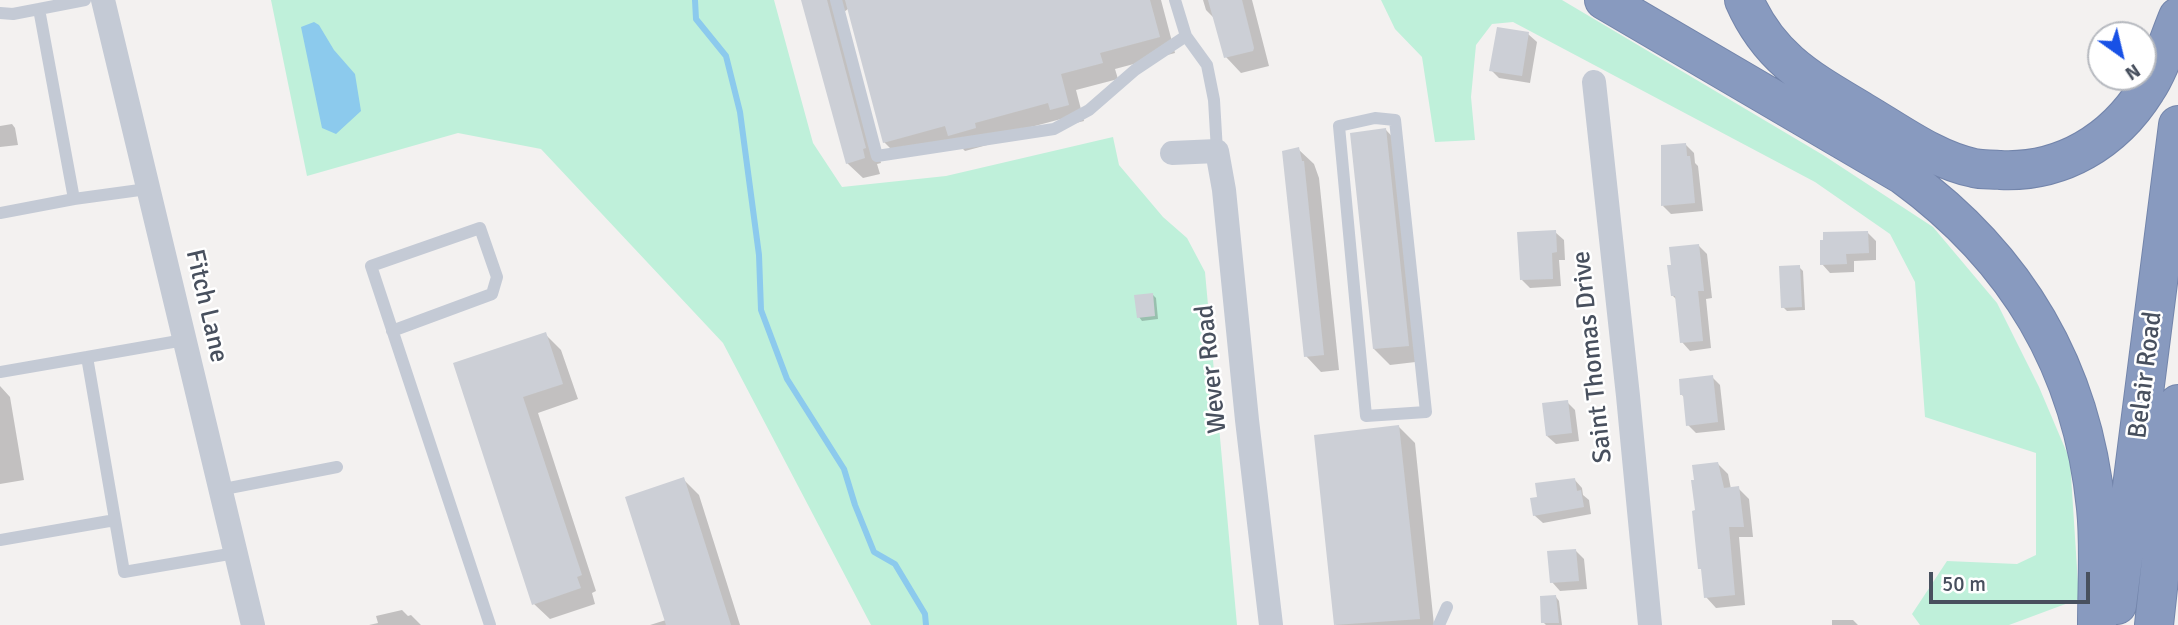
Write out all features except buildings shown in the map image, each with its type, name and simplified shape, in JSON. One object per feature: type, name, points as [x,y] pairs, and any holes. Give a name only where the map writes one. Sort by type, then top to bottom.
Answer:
[{"type":"highway","points":[[1604,0],[1902,175],[1936,199],[1964,226],[2014,284],[2041,324],[2060,362],[2076,405],[2087,450],[2096,510],[2097,625]]},
{"type":"highway","points":[[1744,0],[1751,17],[1771,47],[1806,78],[1939,156],[1975,169],[2037,169],[2090,149],[2110,134],[2132,111],[2148,88],[2178,17]]},
{"type":"highway","name":"Belair Road","points":[[2114,625],[2178,125]]},
{"type":"highway","name":"Belair Road","points":[[2159,610],[2178,404]]},
{"type":"highway","points":[[2159,610],[2178,516]]},
{"type":"street","name":"Fitch Lane","points":[[103,0],[253,625]]},
{"type":"street","name":"Saint Thomas Drive","points":[[1594,82],[1650,625]]},
{"type":"street","points":[[1172,153],[1217,151]]},
{"type":"street","name":"Wever Road","points":[[1217,151],[1224,190],[1271,625]]},
{"type":"lane","points":[[0,13],[85,0]]},
{"type":"lane","points":[[836,0],[877,156],[1054,129],[1089,110],[1135,70],[1186,36]]},
{"type":"lane","points":[[1175,0],[1186,36],[1207,65],[1214,100],[1217,151]]},
{"type":"lane","points":[[39,9],[74,199]]},
{"type":"lane","points":[[1375,118],[1395,120],[1426,412],[1366,416],[1339,126],[1353,122],[1375,118]]},
{"type":"lane","points":[[0,213],[147,189]]},
{"type":"lane","points":[[392,331],[492,294],[498,277],[480,228],[371,266],[392,331],[490,625]]},
{"type":"lane","points":[[0,372],[184,340]]},
{"type":"lane","points":[[87,357],[124,572],[235,553]]},
{"type":"lane","points":[[219,490],[337,467]]},
{"type":"lane","points":[[0,540],[115,520]]},
{"type":"lane","points":[[1439,625],[1447,607]]},
{"type":"green space","points":[[271,0],[774,0],[813,143],[842,187],[946,176],[1113,137],[1119,165],[1163,217],[1187,238],[1205,272],[1237,625],[871,625],[723,343],[541,149],[458,133],[307,176]]},
{"type":"green space","points":[[1381,0],[1562,0],[1823,155],[1933,227],[1997,303],[2039,387],[2070,460],[2079,599],[2009,625],[1920,625],[1912,614],[1947,561],[2017,564],[2036,555],[2036,453],[1925,417],[1915,282],[1890,234],[1815,182],[1513,22],[1492,24],[1476,45],[1471,97],[1475,140],[1435,142],[1422,57],[1395,29]]},
{"type":"water","points":[[314,22],[355,74],[361,111],[336,134],[322,128],[301,27]]},
{"type":"waterway","points":[[695,0],[696,19],[726,56],[740,112],[759,255],[761,310],[787,379],[844,469],[874,552],[895,564],[925,614],[926,625]]}]
